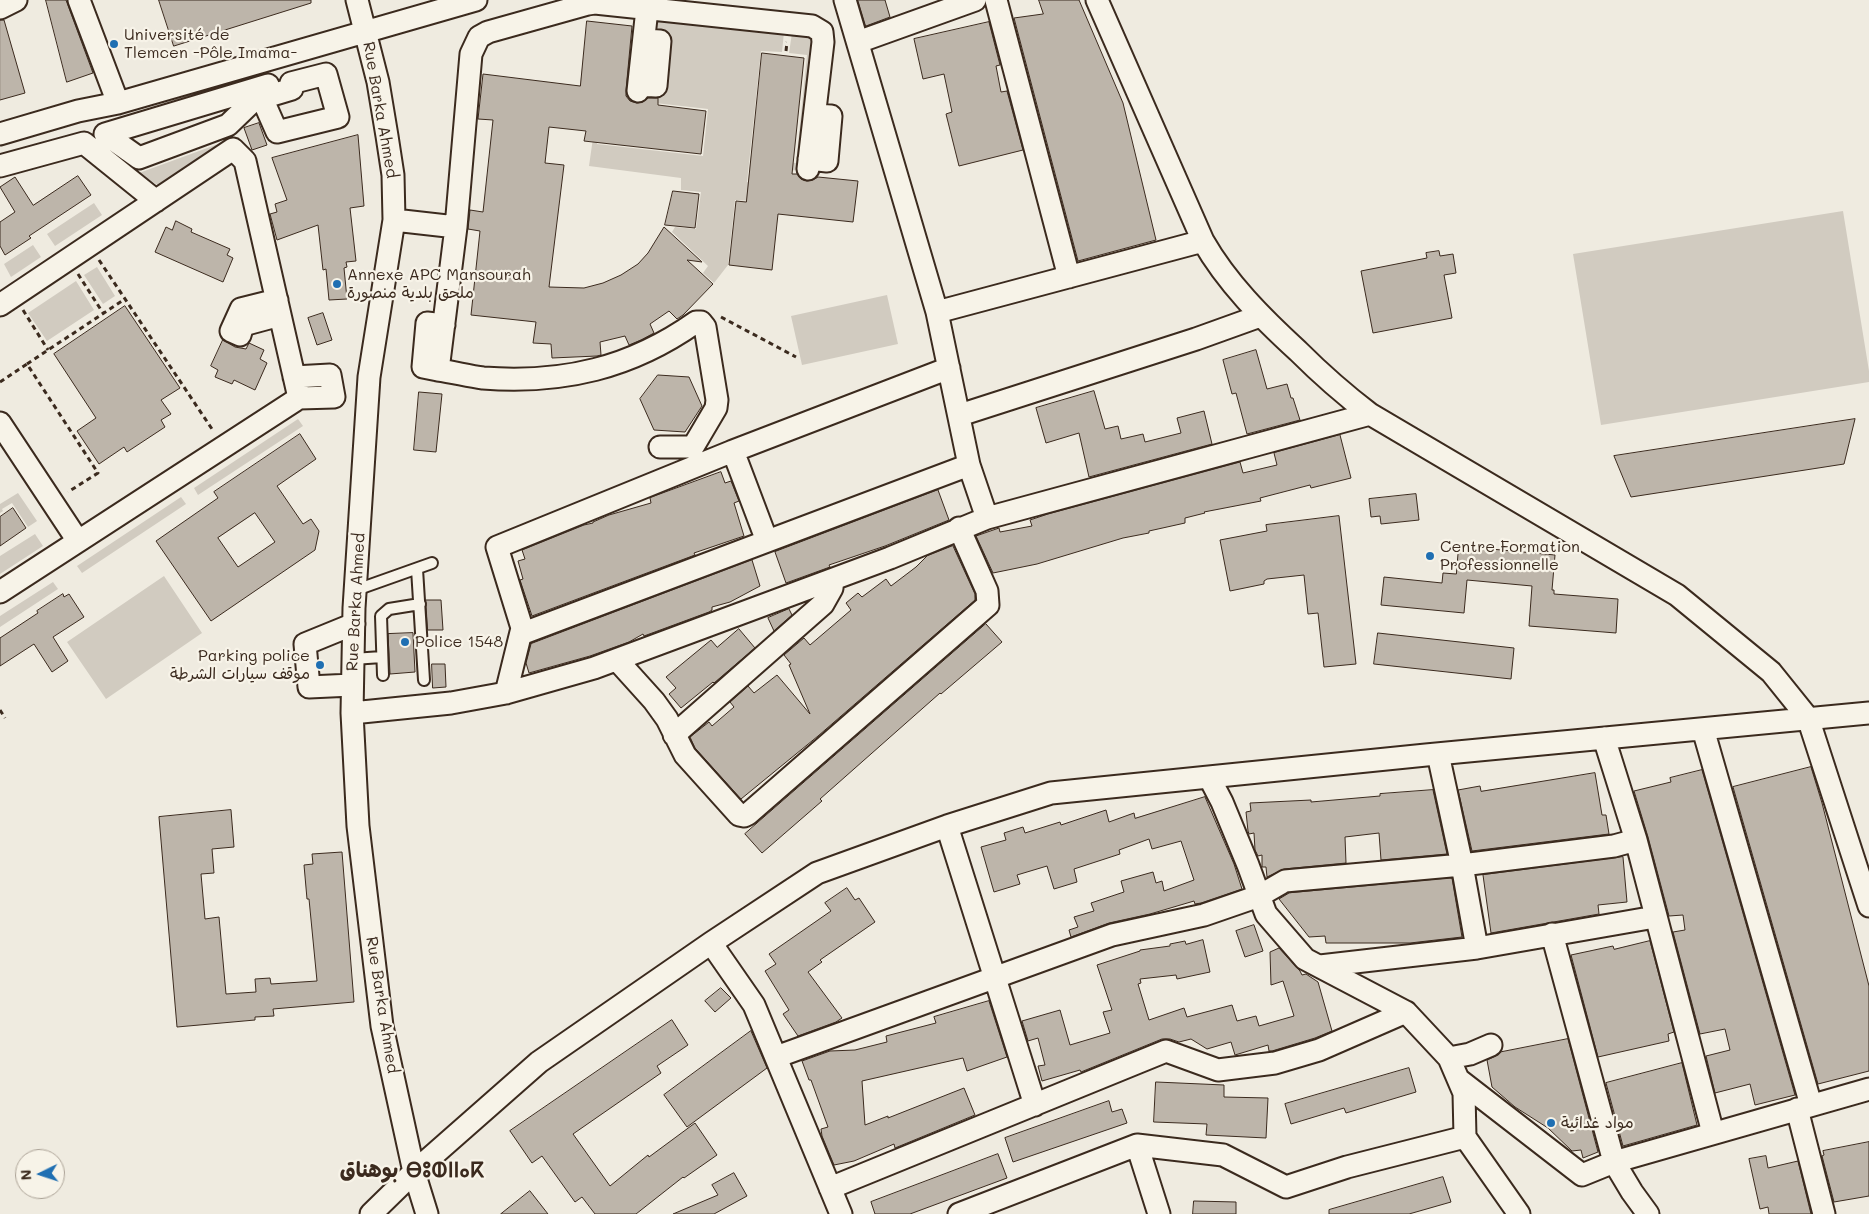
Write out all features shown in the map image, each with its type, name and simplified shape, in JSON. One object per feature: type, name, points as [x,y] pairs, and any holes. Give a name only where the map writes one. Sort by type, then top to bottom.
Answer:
[{"type":"street","points":[[0,8],[16,0]]},
{"type":"street","points":[[79,0],[118,103]]},
{"type":"street","name":"Rue Barka Ahmed","points":[[357,0],[378,82],[393,174],[394,220],[369,377],[356,590],[352,713],[358,826],[382,1026],[414,1172],[427,1214]]},
{"type":"street","points":[[0,134],[78,111],[118,103],[476,0]]},
{"type":"street","points":[[845,0],[937,312],[969,465],[987,518]]},
{"type":"street","points":[[858,42],[975,0]]},
{"type":"street","points":[[996,0],[1069,277]]},
{"type":"street","points":[[1097,0],[1203,241],[1216,263],[1260,316],[1341,392],[1370,414],[1677,595],[1771,672],[1808,718],[1869,906]]},
{"type":"street","points":[[660,446],[693,447],[716,408],[717,400],[705,327],[701,322],[696,322],[656,348],[615,365],[560,377],[484,378],[422,367],[427,323],[444,325],[456,227],[471,54],[479,37],[488,32],[588,4],[812,26],[822,32],[823,42],[815,115],[831,116],[827,161],[809,164]]},
{"type":"street","points":[[638,88],[656,86],[660,41],[644,40],[647,9]]},
{"type":"street","points":[[78,111],[105,134],[139,158],[228,125],[261,92],[262,62]]},
{"type":"street","points":[[216,75],[233,149],[245,161],[299,398]]},
{"type":"street","points":[[105,134],[222,100],[261,92]]},
{"type":"street","points":[[0,166],[84,143],[156,201]]},
{"type":"street","points":[[7,300],[233,149]]},
{"type":"street","points":[[394,220],[456,227]]},
{"type":"street","points":[[937,312],[1203,241]]},
{"type":"street","points":[[960,415],[1186,342],[1260,316]]},
{"type":"street","points":[[506,693],[521,634],[521,621],[497,547],[733,451],[949,368]]},
{"type":"street","points":[[0,592],[299,398],[334,397],[330,376],[294,376]]},
{"type":"street","points":[[352,713],[451,703],[506,693],[594,668],[833,580],[987,518],[1370,414]]},
{"type":"street","points":[[0,423],[78,541]]},
{"type":"street","points":[[733,451],[767,542]]},
{"type":"street","points":[[521,634],[969,465]]},
{"type":"street","points":[[617,660],[654,701],[685,755],[739,815],[744,816],[988,605],[988,591],[959,528]]},
{"type":"street","points":[[674,735],[823,604],[829,595],[833,580]]},
{"type":"street","points":[[352,685],[309,687],[305,644],[354,624]]},
{"type":"street","points":[[372,1214],[414,1172],[539,1062],[711,943],[817,873],[947,826],[1051,794],[1438,754],[1869,713]]},
{"type":"street","points":[[1702,729],[1804,1107],[1824,1214]]},
{"type":"street","points":[[1604,738],[1636,840],[1713,1133]]},
{"type":"street","points":[[1438,754],[1462,865],[1477,948]]},
{"type":"street","points":[[1209,777],[1222,802],[1266,914],[1305,959],[1406,1012],[1449,1058],[1464,1093],[1465,1137],[1519,1214]]},
{"type":"street","points":[[947,826],[1035,1104]]},
{"type":"street","points":[[776,1058],[1112,935],[1204,915],[1259,896],[1285,881],[1462,865],[1614,846],[1636,840]]},
{"type":"street","points":[[1320,966],[1477,948],[1655,917]]},
{"type":"street","points":[[1552,934],[1614,1162],[1648,1214]]},
{"type":"street","points":[[711,943],[754,1005],[841,1214]]},
{"type":"street","points":[[830,1188],[1166,1051],[1218,1070],[1275,1063],[1320,1050],[1406,1012]]},
{"type":"street","points":[[1449,1058],[1470,1054],[1491,1045]]},
{"type":"street","points":[[1458,1078],[1582,1175],[1614,1162],[1869,1089]]},
{"type":"street","points":[[959,1214],[1137,1145],[1223,1155],[1286,1187],[1347,1167],[1465,1137]]},
{"type":"street","points":[[1137,1145],[1159,1214]]},
{"type":"lane","points":[[356,590],[432,563]]},
{"type":"lane","points":[[417,569],[424,680]]},
{"type":"lane","points":[[383,675],[380,616],[389,609],[420,604]]},
{"type":"lane","points":[[353,659],[382,657]]},
{"type":"path","points":[[90,245],[224,447]]},
{"type":"path","points":[[69,259],[103,313]]},
{"type":"path","points":[[0,382],[125,299]]},
{"type":"path","points":[[7,300],[48,350]]},
{"type":"path","points":[[701,322],[709,310],[796,357]]},
{"type":"path","points":[[27,364],[98,473],[52,502]]},
{"type":"path","points":[[0,710],[5,718]]},
{"type":"shaded area","points":[[652,19],[784,32],[782,52],[761,51],[747,182],[756,184],[754,201],[735,200],[728,265],[714,283],[703,273],[708,266],[672,232],[675,227],[696,229],[701,192],[681,190],[681,178],[589,166],[595,124],[599,125],[597,144],[703,156],[708,109],[620,99],[629,93],[651,35]]},
{"type":"shaded area","points":[[792,33],[814,36],[803,171],[790,170],[787,162],[796,163],[807,55],[789,53]]},
{"type":"shaded area","points":[[221,143],[159,186],[139,173]]},
{"type":"shaded area","points":[[94,203],[102,215],[55,246],[47,234]]},
{"type":"shaded area","points":[[1843,211],[1869,371],[1869,382],[1601,425],[1573,254]]},
{"type":"shaded area","points":[[33,245],[41,257],[11,277],[4,264]]},
{"type":"shaded area","points":[[97,267],[115,296],[103,304],[84,275]]},
{"type":"shaded area","points":[[76,281],[94,310],[47,341],[28,313]]},
{"type":"shaded area","points":[[887,295],[898,344],[802,365],[791,316]]},
{"type":"shaded area","points":[[298,419],[303,426],[198,495],[194,488]]},
{"type":"shaded area","points":[[18,493],[37,521],[28,527],[12,503],[2,509],[3,511],[0,513],[0,504]]},
{"type":"shaded area","points":[[181,497],[186,504],[82,573],[77,566]]},
{"type":"shaded area","points":[[35,534],[43,546],[0,574],[0,556]]},
{"type":"shaded area","points":[[164,576],[202,633],[106,699],[67,642]]},
{"type":"shaded area","points":[[53,582],[58,589],[0,627],[0,616]]},
{"type":"building","points":[[46,0],[66,0],[93,73],[67,82]]},
{"type":"building","points":[[159,0],[311,0],[311,3],[174,46]]},
{"type":"building","points":[[858,0],[885,0],[890,17],[866,26]]},
{"type":"building","points":[[1039,0],[1079,0],[1123,103],[1156,240],[1078,261],[1014,18],[1043,14]]},
{"type":"building","points":[[0,20],[4,20],[25,93],[0,100]]},
{"type":"building","points":[[587,21],[632,26],[626,90],[626,96],[630,101],[637,103],[643,102],[648,98],[658,98],[658,105],[706,111],[701,154],[584,141],[586,131],[549,127],[545,163],[564,165],[549,287],[584,288],[603,283],[621,275],[638,264],[648,253],[664,227],[702,262],[687,260],[713,284],[677,319],[669,311],[650,324],[654,333],[641,340],[629,345],[625,336],[600,342],[601,355],[552,358],[551,344],[533,343],[536,322],[471,315],[480,231],[468,229],[470,210],[483,212],[493,120],[478,119],[483,74],[580,86]]},
{"type":"building","points":[[989,22],[1000,65],[996,66],[1001,92],[1007,91],[1023,150],[959,166],[946,114],[952,112],[944,74],[923,79],[914,39]]},
{"type":"building","points":[[762,53],[804,58],[792,174],[797,174],[801,179],[807,181],[818,177],[858,181],[853,222],[778,214],[772,270],[729,265],[736,201],[746,202]]},
{"type":"building","points":[[259,123],[267,145],[252,150],[244,128]]},
{"type":"building","points":[[358,135],[364,206],[350,208],[356,261],[346,262],[347,267],[344,268],[347,299],[329,300],[326,269],[323,270],[318,225],[277,240],[270,214],[277,212],[275,204],[287,200],[272,158]]},
{"type":"building","points":[[78,176],[91,195],[29,236],[31,238],[5,255],[0,246],[0,222],[15,212],[0,187],[15,177],[33,205]]},
{"type":"building","points":[[673,191],[699,194],[695,228],[665,225]]},
{"type":"building","points":[[176,221],[192,229],[191,232],[230,249],[227,255],[233,258],[223,282],[155,252],[166,227],[172,230]]},
{"type":"building","points":[[1439,251],[1440,256],[1453,254],[1456,273],[1444,275],[1452,318],[1373,333],[1361,271],[1427,258],[1426,253]]},
{"type":"building","points":[[125,306],[180,388],[161,400],[171,414],[161,420],[165,427],[127,452],[124,447],[99,464],[77,431],[96,418],[54,354]]},
{"type":"building","points":[[323,313],[332,340],[317,345],[308,318]]},
{"type":"building","points":[[223,340],[235,347],[246,349],[249,343],[264,350],[260,359],[267,363],[255,390],[234,380],[232,384],[215,377],[218,370],[211,366]]},
{"type":"building","points":[[1256,350],[1267,389],[1287,384],[1300,420],[1247,434],[1236,393],[1232,394],[1223,360]]},
{"type":"building","points":[[658,375],[689,377],[702,406],[685,432],[654,430],[640,399]]},
{"type":"building","points":[[1094,391],[1105,429],[1118,426],[1121,439],[1143,434],[1145,442],[1181,433],[1177,418],[1204,411],[1212,444],[1089,477],[1079,433],[1046,443],[1036,408]]},
{"type":"building","points":[[419,392],[442,394],[436,452],[414,450]]},
{"type":"building","points":[[1855,419],[1844,464],[1631,497],[1614,456]]},
{"type":"building","points":[[300,434],[316,459],[277,486],[303,524],[311,519],[319,531],[315,550],[211,621],[156,541],[218,498],[214,492]],"holes":[[[255,513],[275,542],[238,567],[218,538]]]},
{"type":"building","points":[[1340,435],[1351,478],[1311,488],[1310,485],[1260,498],[1261,501],[1204,512],[1185,518],[1185,523],[1123,538],[1037,564],[993,573],[976,536],[999,528],[1000,532],[1032,526],[1030,520],[1048,514],[1240,462],[1243,473],[1277,465],[1274,453]]},
{"type":"building","points":[[721,472],[725,483],[731,481],[739,501],[734,503],[744,536],[694,553],[695,555],[532,616],[520,580],[523,579],[518,561],[525,559],[522,550],[609,515],[651,503],[650,498]]},
{"type":"building","points":[[938,490],[949,520],[786,583],[775,552]]},
{"type":"building","points":[[1416,494],[1419,520],[1381,524],[1380,516],[1371,517],[1369,499]]},
{"type":"building","points":[[13,508],[26,528],[0,546],[0,517]]},
{"type":"building","points":[[1339,516],[1356,664],[1324,667],[1318,613],[1308,614],[1304,575],[1267,579],[1264,581],[1264,584],[1230,591],[1220,540],[1267,531],[1266,525]]},
{"type":"building","points":[[953,546],[975,594],[975,600],[818,736],[741,799],[695,748],[690,737],[709,722],[712,726],[734,707],[730,702],[748,686],[754,693],[777,675],[810,714],[789,665],[791,664],[784,655],[804,638],[810,645],[851,610],[846,603],[858,593],[862,597],[886,579],[891,586],[927,556]]},
{"type":"building","points":[[1459,546],[1555,555],[1552,590],[1554,590],[1554,594],[1618,599],[1616,633],[1529,626],[1532,586],[1467,580],[1464,613],[1381,605],[1384,577],[1442,583],[1443,573],[1456,574]]},
{"type":"building","points":[[752,560],[760,586],[730,602],[712,607],[712,610],[709,612],[644,636],[643,634],[629,642],[590,656],[529,673],[526,663],[531,644]]},
{"type":"building","points":[[63,594],[64,597],[69,594],[84,617],[53,637],[68,661],[52,672],[34,644],[0,666],[0,638]]},
{"type":"building","points":[[426,600],[441,600],[443,630],[428,630]]},
{"type":"building","points":[[789,609],[792,615],[774,631],[768,618]]},
{"type":"building","points":[[986,624],[1002,642],[940,693],[762,853],[745,834]]},
{"type":"building","points":[[739,629],[755,648],[681,708],[669,694],[676,688],[666,677],[711,640],[717,647]]},
{"type":"building","points":[[413,633],[415,672],[390,674],[388,634]]},
{"type":"building","points":[[1378,633],[1514,648],[1511,679],[1374,664]]},
{"type":"building","points":[[432,664],[445,664],[446,687],[433,688]]},
{"type":"building","points":[[1811,767],[1869,986],[1869,1071],[1818,1084],[1733,787]]},
{"type":"building","points":[[1702,770],[1795,1095],[1755,1105],[1750,1084],[1715,1093],[1706,1056],[1730,1050],[1725,1029],[1700,1034],[1673,932],[1685,930],[1683,915],[1669,916],[1634,791],[1671,782],[1670,778]]},
{"type":"building","points":[[1595,773],[1602,815],[1606,815],[1609,834],[1472,851],[1458,790],[1480,786],[1481,791]]},
{"type":"building","points":[[1433,790],[1447,854],[1381,860],[1379,833],[1345,837],[1346,863],[1284,869],[1267,877],[1266,867],[1262,867],[1262,855],[1258,856],[1255,850],[1254,833],[1249,834],[1248,831],[1246,812],[1251,811],[1250,803],[1311,800],[1311,802]]},
{"type":"building","points":[[1205,797],[1234,864],[1242,889],[1201,903],[1195,904],[1194,901],[1150,914],[1109,923],[1071,937],[1069,930],[1078,927],[1074,917],[1094,911],[1091,903],[1124,892],[1121,881],[1153,872],[1156,883],[1162,881],[1164,891],[1194,880],[1181,841],[1152,849],[1149,839],[1119,850],[1120,854],[1074,869],[1077,882],[1054,889],[1047,866],[1017,875],[1020,884],[994,892],[981,847],[1006,840],[1004,833],[1023,827],[1025,833],[1060,822],[1061,825],[1106,810],[1109,822],[1134,813],[1135,818]]},
{"type":"building","points":[[231,810],[234,847],[212,849],[214,873],[201,874],[205,919],[219,917],[226,994],[256,992],[255,979],[270,978],[271,984],[317,981],[304,865],[313,864],[312,854],[342,852],[354,1002],[273,1009],[274,1016],[255,1017],[255,1020],[177,1027],[159,817]]},
{"type":"building","points":[[1623,857],[1627,902],[1598,905],[1599,914],[1491,933],[1483,875]]},
{"type":"building","points":[[1452,878],[1462,937],[1410,943],[1326,943],[1325,936],[1309,937],[1279,899],[1289,893]]},
{"type":"building","points":[[847,888],[855,900],[859,898],[875,922],[820,960],[822,962],[808,972],[842,1018],[798,1036],[783,1014],[789,1010],[765,971],[776,964],[769,954],[831,911],[825,903]]},
{"type":"building","points":[[1254,925],[1263,951],[1245,957],[1236,931]]},
{"type":"building","points":[[1203,940],[1210,972],[1177,979],[1176,975],[1140,979],[1141,983],[1138,984],[1149,1020],[1184,1008],[1187,1017],[1232,1005],[1237,1021],[1256,1016],[1259,1026],[1294,1016],[1283,981],[1271,985],[1270,952],[1279,948],[1302,975],[1306,974],[1318,982],[1332,1031],[1272,1051],[1269,1051],[1268,1045],[1235,1055],[1231,1042],[1207,1049],[1191,1039],[1179,1042],[1162,1039],[1081,1072],[1080,1070],[1042,1081],[1038,1066],[1045,1065],[1038,1038],[1028,1041],[1022,1021],[1060,1010],[1070,1045],[1110,1033],[1103,1012],[1112,1010],[1097,965],[1140,950],[1170,946],[1170,944],[1185,941],[1186,944]]},
{"type":"building","points":[[1650,941],[1674,1032],[1668,1034],[1669,1041],[1598,1057],[1571,955],[1613,946],[1614,949]]},
{"type":"building","points":[[721,988],[731,998],[715,1012],[705,1001]]},
{"type":"building","points":[[989,1001],[1007,1057],[967,1071],[963,1058],[862,1081],[865,1125],[964,1088],[975,1115],[895,1148],[894,1144],[854,1161],[834,1165],[822,1136],[821,1129],[828,1127],[802,1061],[830,1051],[855,1050],[887,1042],[886,1036],[936,1023],[934,1017]]},
{"type":"building","points":[[672,1020],[688,1045],[657,1066],[661,1073],[573,1134],[610,1186],[648,1155],[649,1157],[695,1123],[717,1155],[683,1177],[636,1214],[595,1214],[582,1197],[575,1202],[542,1156],[532,1163],[510,1131]]},
{"type":"building","points":[[751,1031],[767,1068],[687,1127],[664,1095]]},
{"type":"building","points":[[1568,1039],[1598,1152],[1583,1158],[1581,1150],[1572,1151],[1548,1128],[1515,1107],[1492,1087],[1487,1060],[1501,1052]]},
{"type":"building","points":[[1682,1063],[1697,1125],[1623,1146],[1606,1083]]},
{"type":"building","points":[[1409,1068],[1416,1092],[1346,1113],[1344,1108],[1291,1124],[1285,1104]]},
{"type":"building","points":[[1156,1082],[1224,1085],[1224,1097],[1268,1098],[1266,1138],[1206,1135],[1207,1124],[1154,1122]]},
{"type":"building","points":[[1109,1101],[1112,1112],[1122,1109],[1127,1123],[1013,1162],[1005,1138]]},
{"type":"building","points":[[1869,1142],[1869,1196],[1834,1202],[1822,1156],[1824,1155],[1823,1151]]},
{"type":"building","points":[[998,1154],[1007,1178],[910,1214],[875,1214],[871,1202]]},
{"type":"building","points":[[1766,1156],[1768,1168],[1798,1161],[1811,1214],[1769,1214],[1768,1207],[1760,1209],[1749,1159]]},
{"type":"building","points":[[734,1173],[747,1196],[714,1214],[673,1214],[718,1195],[712,1185]]},
{"type":"building","points":[[1443,1177],[1451,1202],[1409,1214],[1329,1214],[1329,1210]]},
{"type":"building","points":[[530,1191],[548,1214],[501,1214]]},
{"type":"building","points":[[1194,1201],[1236,1202],[1236,1214],[1193,1214]]},
{"type":"place","name":"Université de Tlemcen -Pôle Imama-","points":[[114,44]]},
{"type":"place","name":"Annexe APC Mansourah ملحق بلدية منصورة","points":[[337,284]]},
{"type":"place","name":"Centre Formation Professionnelle","points":[[1430,556]]},
{"type":"place","name":"Police 1548","points":[[405,642]]},
{"type":"place","name":"Parking police موقف سيارات الشرطة","points":[[320,665]]},
{"type":"place","name":"مواد غدائية","points":[[1551,1123]]},
{"type":"district","name":"بوهناق ⴱⵓⵀⵏⵏⴰⴽ","points":[[412,1171]]}]
